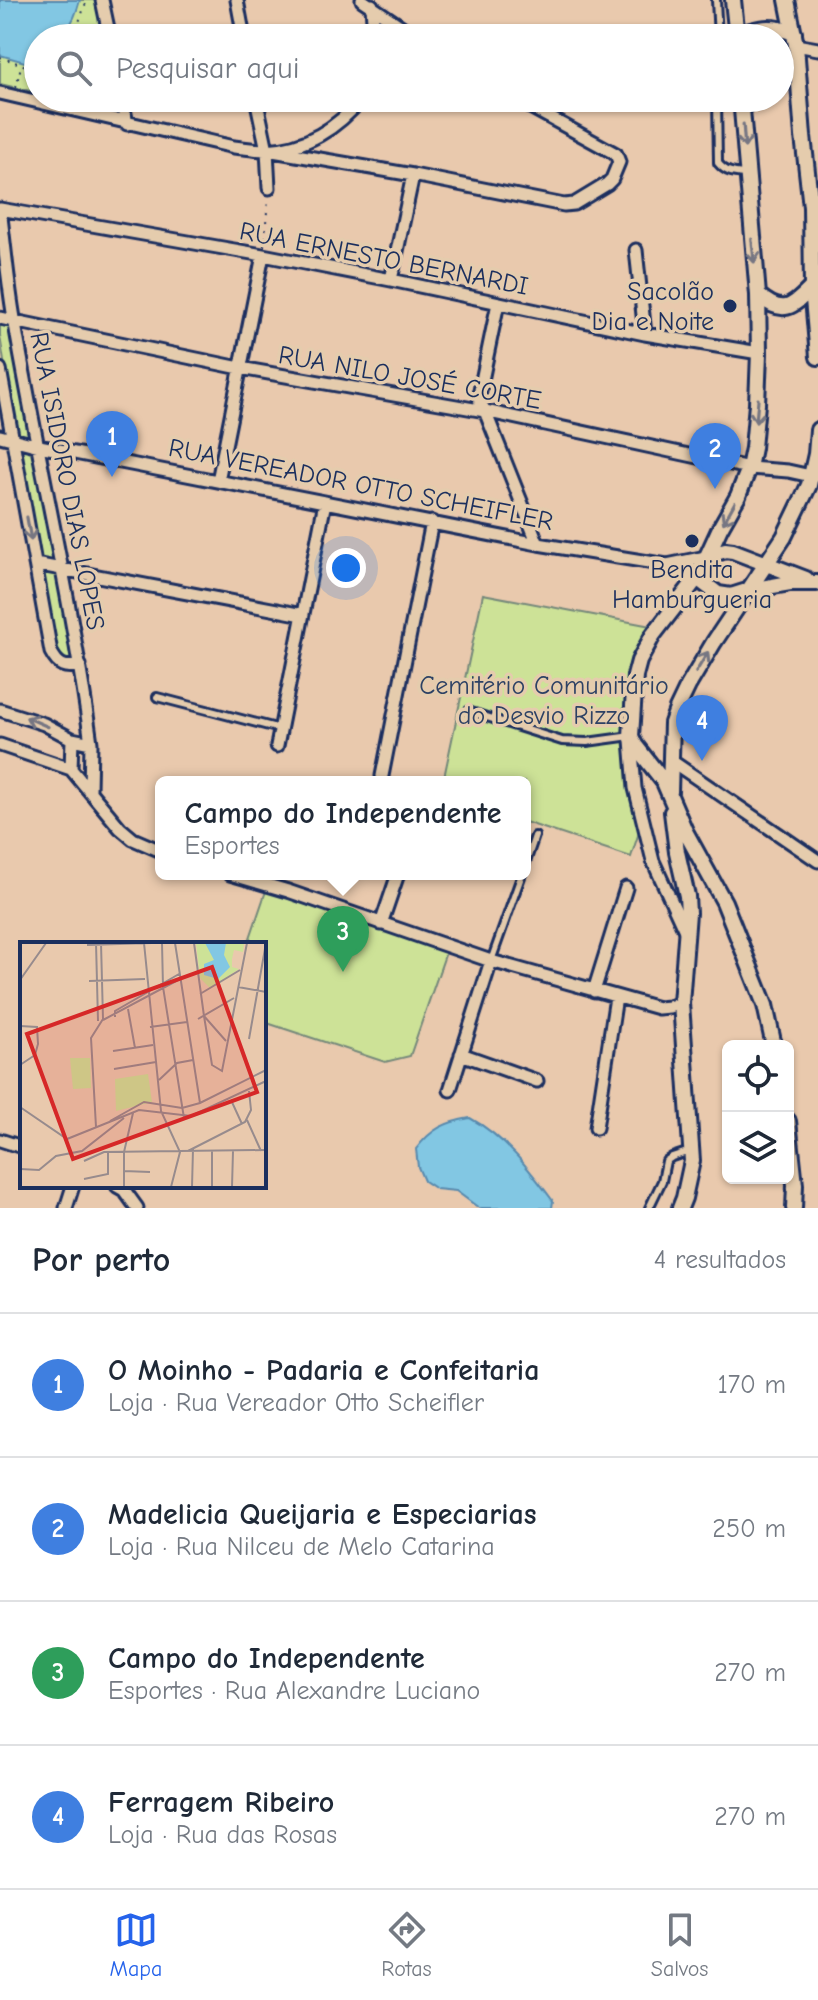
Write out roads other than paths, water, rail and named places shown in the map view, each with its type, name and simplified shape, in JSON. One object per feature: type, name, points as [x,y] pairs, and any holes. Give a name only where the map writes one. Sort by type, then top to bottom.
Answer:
[{"type":"street","points":[[102,0],[107,24]]},
{"type":"street","points":[[237,0],[241,24]]},
{"type":"street","points":[[733,0],[736,24]]},
{"type":"street","points":[[787,0],[792,24]]},
{"type":"street","points":[[367,3],[371,24]]},
{"type":"street","points":[[367,3],[398,24]]},
{"type":"street","points":[[794,34],[803,136],[813,169],[812,287],[818,357]]},
{"type":"street","points":[[795,39],[818,49]]},
{"type":"street","points":[[0,93],[24,99]]},
{"type":"street","points":[[77,112],[234,147],[413,175],[564,205],[574,204],[607,184],[619,162],[616,154],[540,112]]},
{"type":"street","points":[[125,112],[127,124]]},
{"type":"street","points":[[259,112],[267,150],[269,188]]},
{"type":"street","points":[[267,150],[305,143],[333,128],[348,112]]},
{"type":"street","points":[[686,935],[653,861],[635,788],[635,676],[653,635],[697,578],[749,468],[757,404],[758,295],[742,112]]},
{"type":"street","points":[[391,280],[413,175]]},
{"type":"street","name":"RUA ERNESTO BERNARDI","points":[[0,209],[263,255],[645,334],[759,353]]},
{"type":"street","name":"RUA ISIDORO DIAS LOPES","points":[[0,209],[14,322],[80,665],[91,743],[90,790]]},
{"type":"street","points":[[636,250],[645,334]]},
{"type":"street","points":[[218,481],[263,255]]},
{"type":"street","points":[[758,295],[770,305],[785,307],[797,303],[812,287]]},
{"type":"street","points":[[498,303],[479,395],[480,403],[538,544]]},
{"type":"street","name":"RUA NILO JOSÉ CORTE","points":[[0,318],[240,368],[485,411],[749,468],[811,476]]},
{"type":"street","name":"RUA ISIDORO DIAS LOPES","points":[[0,369],[51,652],[64,667],[80,665]]},
{"type":"street","points":[[680,1208],[689,1180],[691,1151],[681,1003],[687,896],[677,852],[670,795],[672,723],[688,686],[714,642],[784,537],[809,485],[818,430]]},
{"type":"street","name":"RUA VEREADOR OTTO SCHEIFLER","points":[[0,436],[538,544],[667,565],[697,578],[718,594],[731,596],[790,583],[817,583]]},
{"type":"street","points":[[277,746],[325,502]]},
{"type":"street","points":[[382,776],[432,522]]},
{"type":"street","name":"RUA VEREADOR OTTO SCHEIFLER","points":[[667,565],[725,550],[817,583]]},
{"type":"street","points":[[35,564],[303,615]]},
{"type":"street","points":[[0,710],[44,724],[72,739],[91,743]]},
{"type":"street","points":[[71,769],[72,739]]},
{"type":"street","points":[[633,740],[670,764],[696,776],[818,861]]},
{"type":"street","points":[[633,740],[664,782],[685,831],[724,902],[765,1005],[773,1040]]},
{"type":"street","points":[[0,745],[71,769],[120,828],[133,839],[155,848]]},
{"type":"street","points":[[670,795],[677,781],[696,776]]},
{"type":"street","points":[[250,880],[491,961],[594,991],[658,1008],[681,1003]]},
{"type":"street","points":[[381,924],[396,880]]},
{"type":"street","points":[[594,991],[626,888]]},
{"type":"street","points":[[450,1090],[491,961]]},
{"type":"street","points":[[596,1128],[616,997]]},
{"type":"street","points":[[461,1054],[537,1081]]},
{"type":"street","points":[[0,1140],[20,1146]]},
{"type":"street","points":[[794,1176],[794,1208]]},
{"type":"street","points":[[66,1208],[72,1188]]},
{"type":"street","points":[[121,1188],[137,1208]]},
{"type":"lane","points":[[716,0],[717,24]]},
{"type":"lane","points":[[717,112],[718,163],[731,173],[746,174]]},
{"type":"lane","points":[[157,697],[280,729]]},
{"type":"lane","points":[[468,711],[562,741],[633,740]]},
{"type":"lane","points":[[531,848],[535,836]]},
{"type":"lane","points":[[491,961],[520,880]]},
{"type":"lane","points":[[649,1208],[662,1181],[666,1161],[691,1151]]},
{"type":"water","points":[[0,0],[80,0],[70,24],[24,24],[24,62],[0,55]]},
{"type":"water","points":[[470,1118],[516,1155],[553,1201],[552,1208],[479,1208],[456,1191],[436,1189],[424,1181],[418,1167],[416,1149],[440,1127]]},
{"type":"place","name":"Sacolão Dia e Noite","points":[[730,306]]},
{"type":"place","name":"O Moinho - Padaria e Confeitaria","points":[[112,477]]},
{"type":"place","name":"Madelicia Queijaria e Especiarias","points":[[715,489]]},
{"type":"place","name":"Bendita Hamburgueria","points":[[692,541]]},
{"type":"place","name":"Ferragem Ribeiro","points":[[702,761]]},
{"type":"place","name":"Campo do Independente","points":[[343,972]]},
{"type":"park label","name":"Cemitério Comunitário do Desvio Rizzo","points":[[544,700]]}]
